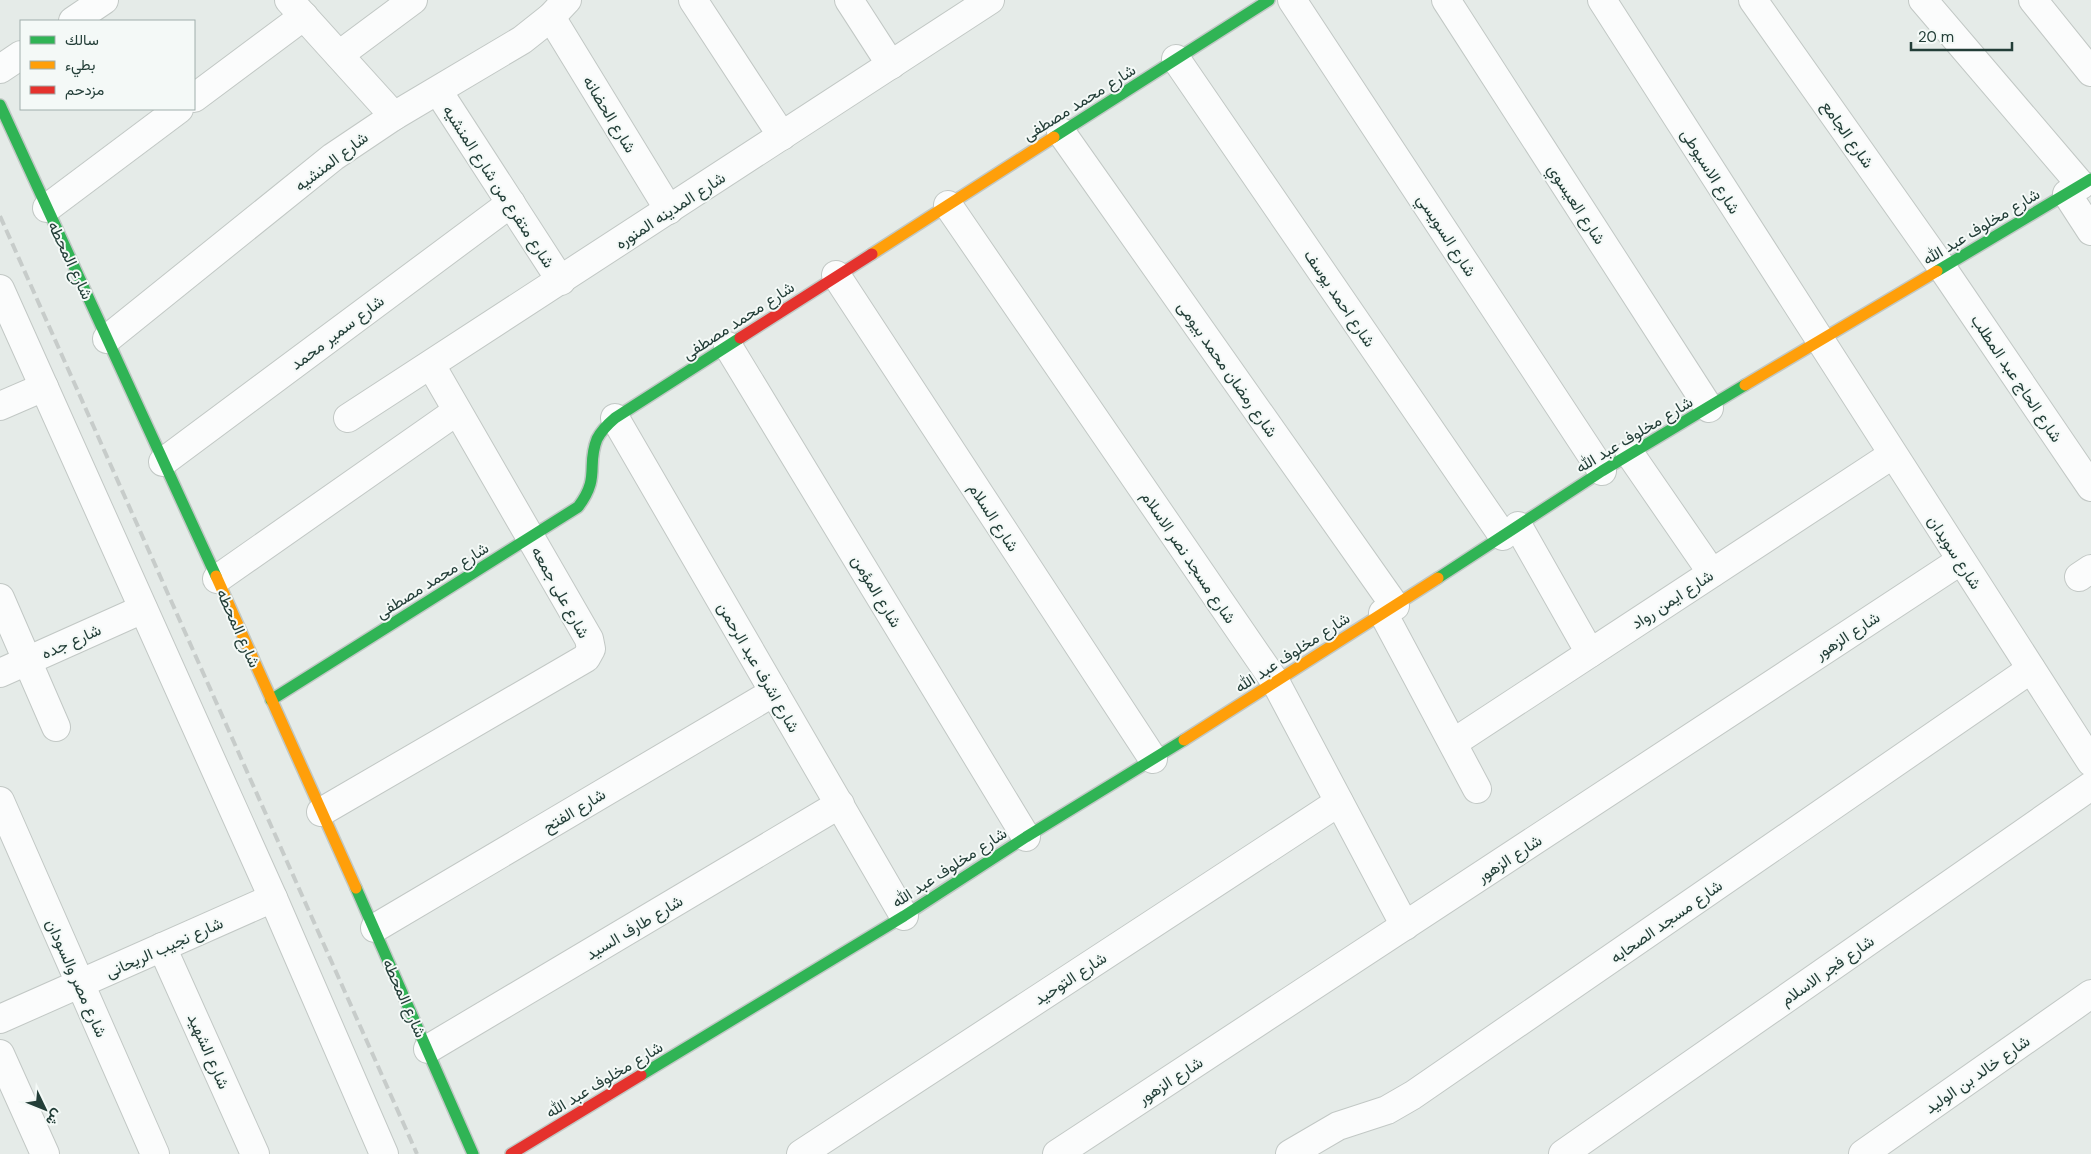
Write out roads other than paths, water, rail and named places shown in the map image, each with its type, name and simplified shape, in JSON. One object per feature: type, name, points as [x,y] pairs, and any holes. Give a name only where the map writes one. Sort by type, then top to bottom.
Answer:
[{"type":"street","points":[[74,20],[104,0]]},
{"type":"street","points":[[339,55],[413,0]]},
{"type":"street","points":[[693,0],[782,136]]},
{"type":"street","points":[[848,0],[891,65]]},
{"type":"street","name":"شارع محمد مصطفى","points":[[271,700],[578,507],[590,494],[595,475],[596,443],[602,431],[615,418],[1269,0]]},
{"type":"street","name":"شارع السويسي","points":[[1292,0],[1602,471]]},
{"type":"street","name":"شارع العيسوي","points":[[1446,0],[1709,408]]},
{"type":"street","name":"شارع الاسيوطى","points":[[1602,0],[1820,342]]},
{"type":"street","name":"شارع الجامع","points":[[1753,0],[1943,269]]},
{"type":"street","points":[[1923,0],[2080,186],[2091,230]]},
{"type":"street","points":[[2034,0],[2091,72]]},
{"type":"street","name":"شارع المدينه المنوره","points":[[348,418],[891,65],[980,3]]},
{"type":"street","name":"شارع المنشيه","points":[[107,339],[332,157],[394,116],[522,40],[561,5]]},
{"type":"street","name":"شارع الحضانه","points":[[561,5],[669,210]]},
{"type":"street","points":[[195,97],[296,8],[394,116]]},
{"type":"street","points":[[0,69],[20,56]]},
{"type":"street","name":"شارع احمد يوسف","points":[[1176,59],[1510,531],[1590,653]]},
{"type":"street","name":"شارع متفرع من شارع المنشيه","points":[[438,91],[561,281]]},
{"type":"street","name":"شارع المحطه","points":[[0,105],[375,928],[474,1154]]},
{"type":"street","points":[[47,208],[178,110]]},
{"type":"street","name":"شارع رمضان محمد بيومى","points":[[1061,132],[1389,610],[1477,789]]},
{"type":"street","name":"شارع مخلوف عبد الله","points":[[512,1154],[904,916],[1026,837],[1276,683],[1602,471],[2080,186]]},
{"type":"street","name":"شارع سمير محمد","points":[[163,462],[510,203]]},
{"type":"street","name":"شارع مسجد نصر الاسلام","points":[[948,205],[1276,683],[1405,926]]},
{"type":"street","name":"شارع الحاج عبد المطلب","points":[[1943,269],[2091,487]]},
{"type":"street","name":"شارع السلام","points":[[836,276],[1153,759]]},
{"type":"street","points":[[0,288],[273,898],[384,1154]]},
{"type":"street","name":"شارع سويدان","points":[[1820,342],[2091,762]]},
{"type":"street","name":"شارع المؤمن","points":[[728,346],[1026,837]]},
{"type":"street","name":"شارع على جمعه","points":[[321,812],[586,658],[591,649],[589,639],[431,365]]},
{"type":"street","points":[[0,406],[44,387]]},
{"type":"street","points":[[217,579],[457,411]]},
{"type":"street","name":"شارع اشرف عبد الرحمن","points":[[615,418],[904,916]]},
{"type":"street","points":[[1630,454],[1712,573]]},
{"type":"street","name":"شارع ايمن رواد","points":[[1453,743],[1892,455]]},
{"type":"street","name":"شارع الزهور","points":[[1057,1154],[1960,561]]},
{"type":"street","points":[[0,598],[56,727]]},
{"type":"street","name":"شارع جده","points":[[0,673],[143,609]]},
{"type":"street","name":"شارع مسجد الصحابه","points":[[1290,1154],[1338,1126],[1387,1110],[1412,1095],[2031,669]]},
{"type":"street","name":"شارع الفتح","points":[[375,928],[774,692]]},
{"type":"street","name":"شارع فجر الاسلام","points":[[1563,1154],[2091,786]]},
{"type":"street","name":"شارع مصر والسودان","points":[[0,801],[155,1154]]},
{"type":"street","name":"شارع التوحيد","points":[[801,1154],[1339,802]]},
{"type":"street","name":"شارع طارف السيد","points":[[428,1049],[840,804]]},
{"type":"street","name":"شارع نجيب الريحانى","points":[[0,1019],[273,898]]},
{"type":"street","name":"شارع الشهيد","points":[[162,948],[255,1154]]},
{"type":"street","name":"شارع خالد بن الوليد","points":[[1863,1154],[2091,994]]},
{"type":"street","points":[[0,1054],[44,1154]]},
{"type":"railway","points":[[0,216],[417,1154]]}]
